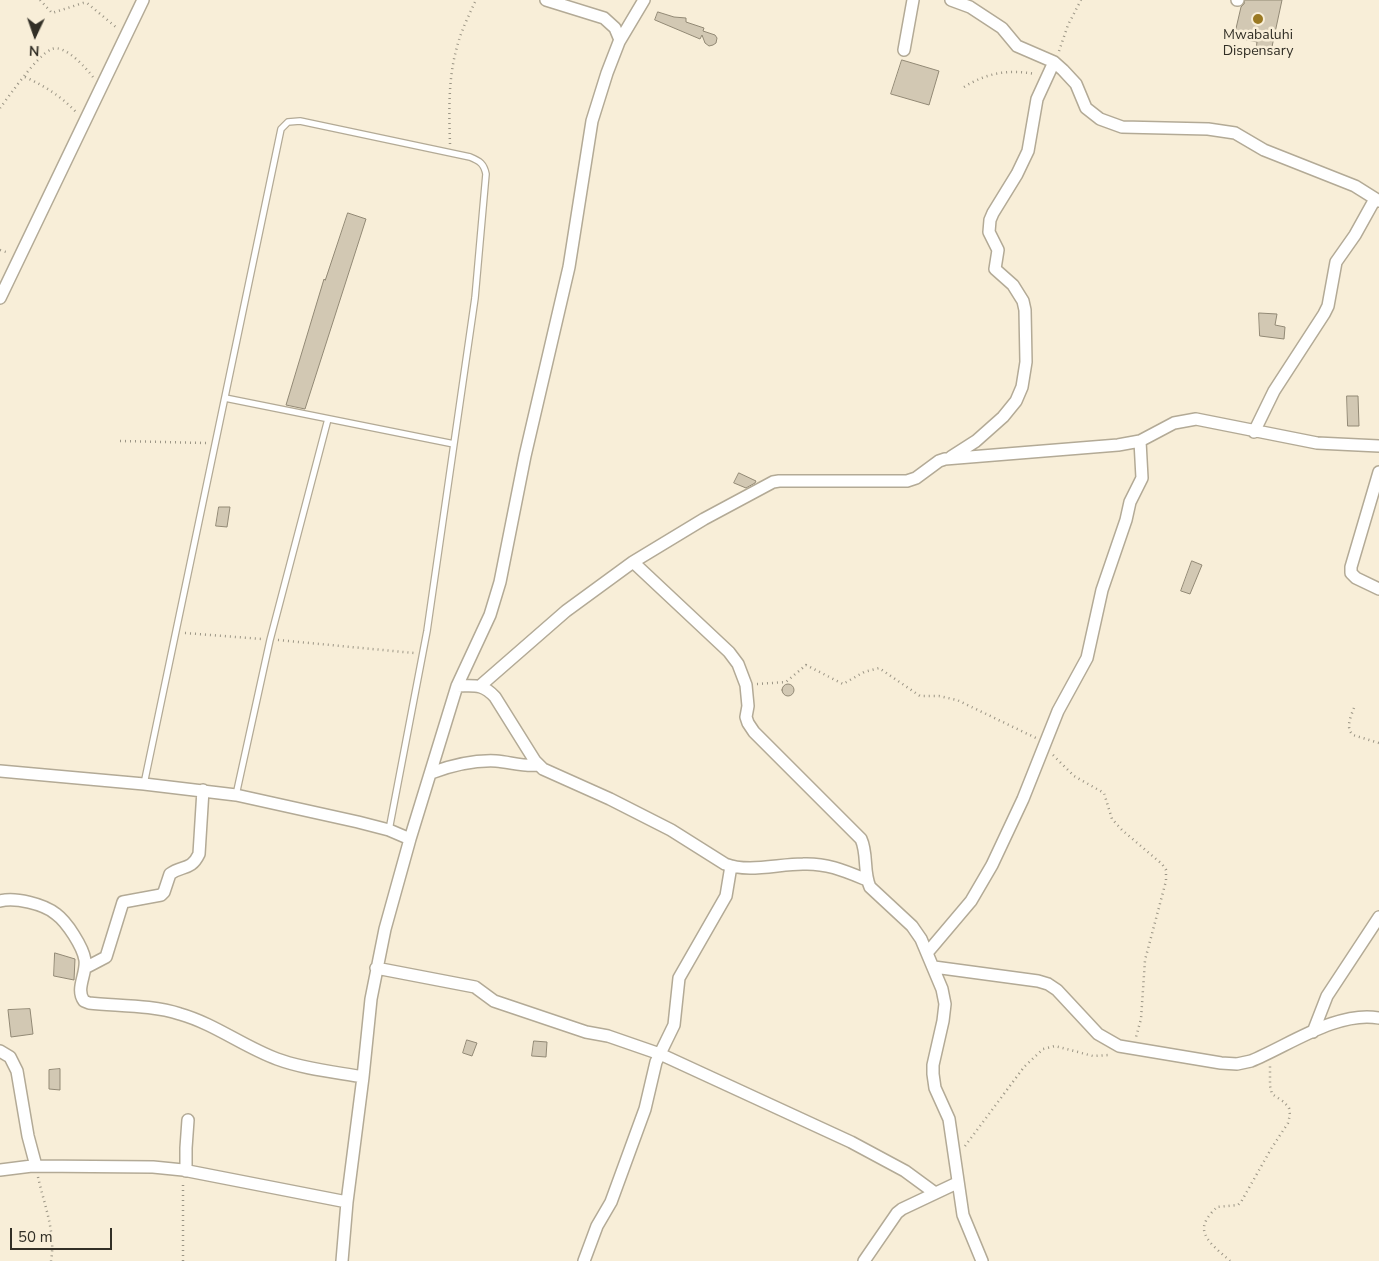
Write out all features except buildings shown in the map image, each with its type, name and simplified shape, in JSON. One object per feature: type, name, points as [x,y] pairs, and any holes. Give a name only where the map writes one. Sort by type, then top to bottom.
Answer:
[{"type":"street","points":[[0,298],[143,0]]},
{"type":"street","points":[[546,0],[604,18],[615,28],[620,40]]},
{"type":"street","points":[[342,1261],[347,1202],[371,999],[385,929],[457,686],[490,615],[500,582],[525,456],[569,267],[592,121],[606,73],[620,40],[644,0]]},
{"type":"street","points":[[904,50],[913,0]]},
{"type":"street","points":[[951,0],[970,7],[988,20],[998,24],[1017,46],[1054,62],[1076,84],[1086,108],[1113,125],[1140,128],[1208,129],[1235,133],[1264,150],[1355,186],[1377,200],[1336,262],[1329,301],[1324,314],[1274,391],[1254,432]]},
{"type":"street","points":[[951,458],[1004,418],[1016,401],[1022,387],[1026,362],[1025,310],[1023,301],[1013,285],[995,269],[998,250],[992,240],[989,227],[993,213],[1017,174],[1028,151],[1031,142],[1034,109],[1054,62]]},
{"type":"street","points":[[480,686],[566,611],[633,562],[704,519],[773,482],[839,480],[907,481],[916,478],[940,461],[951,458],[1104,446],[1140,441],[1186,420],[1219,423],[1254,432],[1317,443],[1379,446]]},
{"type":"street","points":[[928,954],[971,901],[1006,838],[1058,711],[1087,658],[1102,590],[1126,520],[1130,502],[1142,478],[1140,441]]},
{"type":"street","points":[[1379,472],[1351,567],[1351,573],[1356,578],[1379,589]]},
{"type":"street","points":[[633,562],[728,652],[738,664],[746,685],[748,723],[754,732],[861,839],[864,845],[867,880],[870,888],[912,926],[921,939],[934,967],[945,1004],[944,1021],[932,1074],[935,1088],[949,1118],[963,1215],[982,1261]]},
{"type":"street","points":[[457,686],[480,686],[495,696],[539,765],[671,830],[731,866],[822,865],[837,868],[867,880]]},
{"type":"street","points":[[431,773],[451,767],[488,761],[527,766],[539,765]]},
{"type":"street","points":[[0,771],[144,784],[236,795],[389,830],[410,840]]},
{"type":"street","points":[[85,968],[102,960],[108,952],[123,902],[161,896],[170,874],[188,868],[196,859],[203,790]]},
{"type":"street","points":[[584,1261],[597,1226],[611,1202],[645,1109],[656,1062],[674,1025],[679,978],[726,896],[731,866]]},
{"type":"street","points":[[0,900],[14,899],[56,913],[85,956],[81,994],[84,1001],[89,1004],[157,1009],[179,1013],[199,1020],[278,1060],[363,1077]]},
{"type":"street","points":[[1313,1032],[1327,996],[1379,917]]},
{"type":"street","points":[[934,967],[1048,984],[1057,990],[1098,1034],[1108,1041],[1130,1049],[1221,1064],[1251,1061],[1334,1022],[1352,1017],[1371,1016],[1379,1018]]},
{"type":"street","points":[[376,968],[475,987],[494,1001],[586,1032],[608,1036],[660,1054],[851,1142],[905,1171],[935,1193]]},
{"type":"street","points":[[0,1052],[10,1057],[17,1071],[28,1136],[36,1166]]},
{"type":"street","points":[[185,1170],[188,1120]]},
{"type":"street","points":[[0,1170],[36,1166],[153,1167],[185,1170],[347,1202]]},
{"type":"street","points":[[864,1261],[897,1213],[957,1183]]},
{"type":"lane","points":[[144,784],[281,129],[284,125],[300,120],[478,160],[484,166],[486,174],[475,298],[423,654],[389,830]]},
{"type":"lane","points":[[225,398],[454,444]]},
{"type":"lane","points":[[236,795],[270,640],[328,419]]},
{"type":"path","points":[[40,0],[52,13],[87,3],[126,35]]},
{"type":"path","points":[[450,153],[449,125],[452,68],[458,41],[476,0]]},
{"type":"path","points":[[1054,62],[1068,25],[1081,0]]},
{"type":"path","points":[[0,108],[43,56],[52,49],[58,48],[82,63],[101,88]]},
{"type":"path","points":[[964,87],[979,78],[1006,72],[1022,72],[1046,78]]},
{"type":"path","points":[[25,77],[55,93],[67,102],[85,122]]},
{"type":"path","points":[[120,441],[215,443]]},
{"type":"path","points":[[175,632],[423,654]]},
{"type":"path","points":[[746,685],[786,682],[806,665],[843,684],[864,672],[879,668],[920,696],[939,696],[957,700],[1045,745],[1074,776],[1104,793],[1112,819],[1162,864],[1166,870],[1166,881],[1146,960],[1141,1019],[1130,1049],[1110,1055],[1093,1056],[1055,1046],[1043,1049],[1024,1067],[977,1128],[956,1160]]},
{"type":"path","points":[[1354,708],[1349,726],[1350,732],[1379,742]]},
{"type":"path","points":[[1230,1261],[1210,1242],[1204,1229],[1205,1222],[1217,1207],[1238,1205],[1241,1202],[1288,1122],[1289,1108],[1272,1094],[1270,1086],[1270,1053]]},
{"type":"path","points":[[36,1166],[52,1236],[53,1250],[51,1261]]},
{"type":"path","points":[[183,1261],[185,1170]]},
{"type":"place","name":"Mwabaluhi Dispensary","points":[[1258,19]]}]
